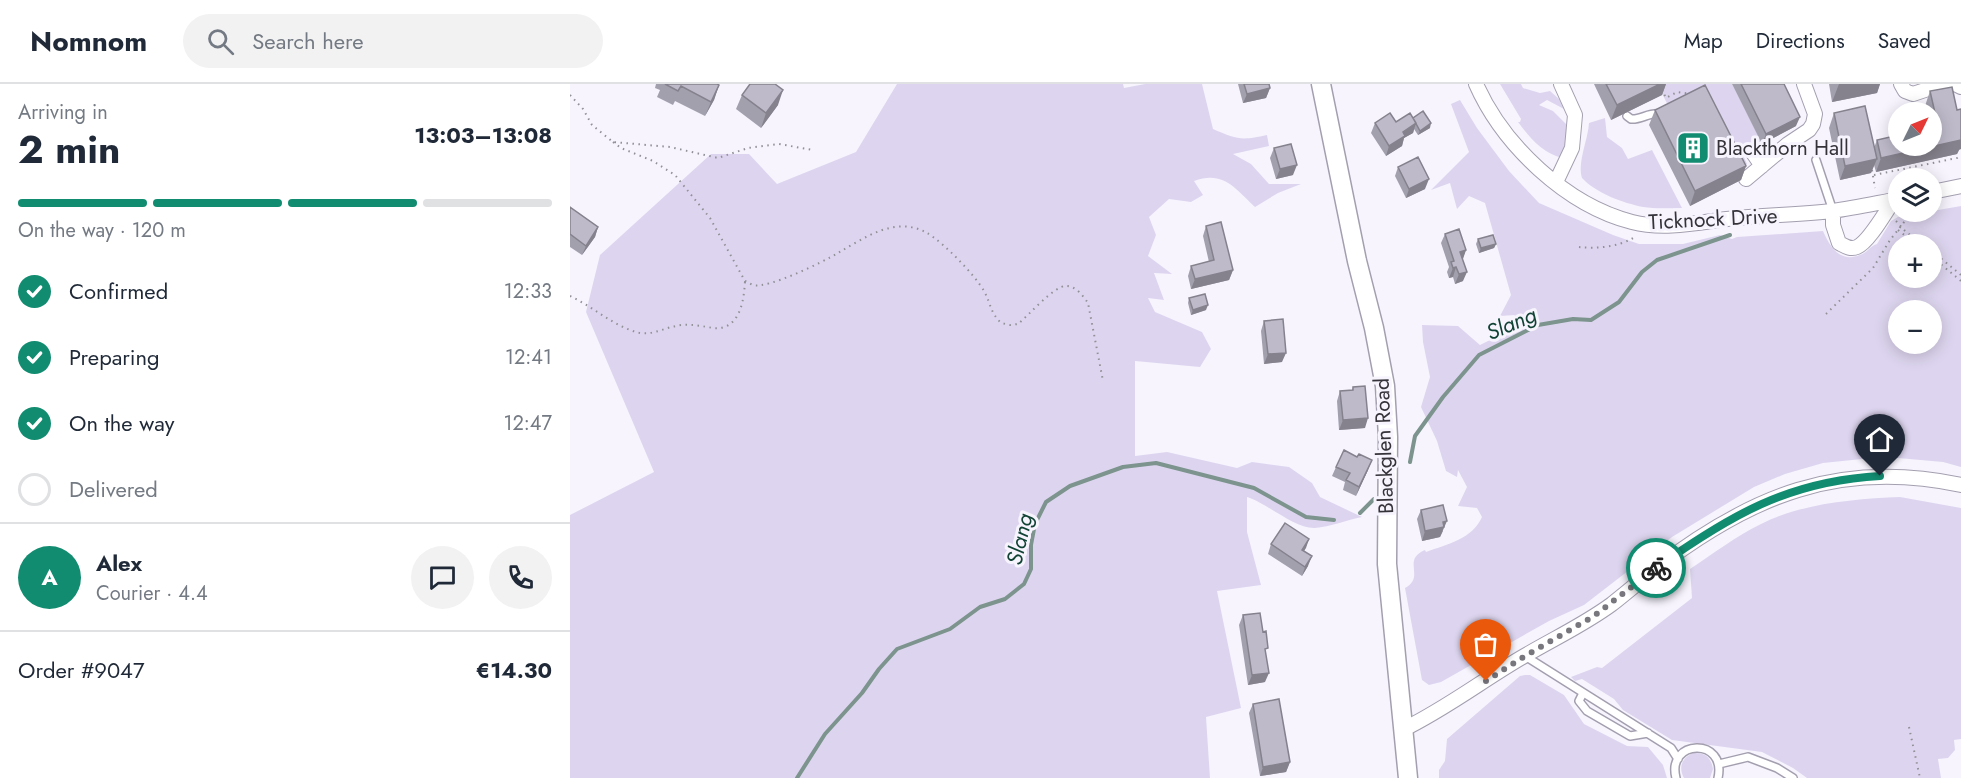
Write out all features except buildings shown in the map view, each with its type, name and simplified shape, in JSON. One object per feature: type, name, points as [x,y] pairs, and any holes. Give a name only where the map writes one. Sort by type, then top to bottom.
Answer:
[{"type":"street","name":"Blackglen Road","points":[[1321,84],[1385,386],[1388,437],[1387,564],[1408,778]]},
{"type":"street","name":"Ticknock Drive","points":[[1476,84],[1494,118],[1511,142],[1529,161],[1582,200],[1607,213],[1632,222],[1654,225],[1694,224],[1728,219],[1833,211],[1888,201]]},
{"type":"street","points":[[1556,182],[1572,147],[1575,115],[1561,84]]},
{"type":"street","points":[[1746,179],[1788,144],[1809,130],[1813,124],[1815,114],[1804,84]]},
{"type":"street","points":[[1901,84],[1905,91],[1912,94],[1943,84]]},
{"type":"street","points":[[1955,84],[1961,87]]},
{"type":"street","points":[[1753,153],[1762,166]]},
{"type":"street","points":[[1942,190],[1961,186]]},
{"type":"street","points":[[1833,211],[1833,225],[1839,243],[1848,248],[1858,247],[1888,210]]},
{"type":"street","points":[[1402,730],[1434,714],[1525,656],[1594,616],[1710,531],[1780,495],[1818,483],[1871,476],[1921,477],[1961,485]]},
{"type":"lane","points":[[1627,116],[1631,120],[1637,120],[1654,113],[1661,115]]},
{"type":"lane","points":[[1816,160],[1833,211]]},
{"type":"lane","points":[[1525,656],[1671,748],[1678,759]]},
{"type":"lane","points":[[1583,693],[1580,701],[1587,711],[1630,736],[1648,733]]},
{"type":"lane","points":[[1676,778],[1675,766],[1678,759],[1682,753],[1696,747],[1710,752],[1719,764],[1718,778]]},
{"type":"lane","points":[[1719,764],[1748,757],[1777,768],[1793,778]]},
{"type":"path","points":[[1659,84],[1666,98],[1677,92],[1696,96]]},
{"type":"path","points":[[570,95],[583,109],[592,125],[613,142],[621,148],[654,161],[675,175],[710,218],[745,281],[754,286],[774,283],[837,254],[862,238],[906,225],[914,226],[929,234],[974,276],[985,293],[989,306],[1001,323],[1018,324],[1058,288],[1067,286],[1082,295],[1088,303],[1102,381]]},
{"type":"path","points":[[613,142],[670,147],[718,158],[748,148],[779,144],[813,150]]},
{"type":"path","points":[[1873,175],[1957,158],[1961,155]]},
{"type":"path","points":[[1871,165],[1875,188]]},
{"type":"path","points":[[1897,222],[1911,234]]},
{"type":"path","points":[[1826,314],[1873,268],[1904,222]]},
{"type":"path","points":[[1898,230],[1903,234]]},
{"type":"path","points":[[1579,247],[1593,249],[1626,243],[1633,238]]},
{"type":"path","points":[[1942,259],[1961,275]]},
{"type":"path","points":[[1942,266],[1961,281]]},
{"type":"path","points":[[570,296],[582,301],[612,321],[642,333],[658,332],[677,326],[716,328],[728,326],[736,319],[744,298],[745,281]]},
{"type":"path","points":[[1909,727],[1920,778]]},
{"type":"shaded area","points":[[897,84],[1123,84],[1124,88],[1145,84],[1202,84],[1213,129],[1239,138],[1267,135],[1269,146],[1233,154],[1251,164],[1269,184],[1301,184],[1278,193],[1255,207],[1235,188],[1221,179],[1204,178],[1194,181],[1203,195],[1191,202],[1169,199],[1149,217],[1156,235],[1148,256],[1172,274],[1154,273],[1164,300],[1148,298],[1155,312],[1202,332],[1211,349],[1200,367],[1135,361],[1135,456],[1167,452],[1237,468],[1252,462],[1289,467],[1312,483],[1320,497],[1362,517],[1327,526],[1307,527],[1247,497],[1247,532],[1261,585],[1217,591],[1241,708],[1206,717],[1210,778],[570,778],[570,515],[654,472],[586,312],[600,255],[711,154],[749,154],[777,184],[856,152]]},
{"type":"shaded area","points":[[1500,84],[1521,84],[1523,88],[1540,93],[1550,91],[1559,99],[1564,109],[1547,100],[1539,105],[1553,111],[1569,127],[1562,158],[1542,149],[1527,134],[1518,122],[1521,119]]},
{"type":"shaded area","points":[[1657,84],[1732,84],[1761,141],[1743,155],[1747,164],[1737,172],[1672,113]]},
{"type":"shaded area","points":[[1460,100],[1477,128],[1509,171],[1539,203],[1639,244],[1683,244],[1720,235],[1732,239],[1823,231],[1837,252],[1853,257],[1877,244],[1890,222],[1942,222],[1942,209],[1961,206],[1961,467],[1943,462],[1898,458],[1862,459],[1823,463],[1785,474],[1754,487],[1672,537],[1584,605],[1549,621],[1441,682],[1429,685],[1422,680],[1405,588],[1414,579],[1414,564],[1418,554],[1466,536],[1482,517],[1477,508],[1458,506],[1467,487],[1458,470],[1457,477],[1446,471],[1437,441],[1421,407],[1430,377],[1422,325],[1458,326],[1480,345],[1500,335],[1515,315],[1500,316],[1511,295],[1485,203],[1469,196],[1457,209],[1450,183],[1431,190],[1469,152],[1451,104]]},
{"type":"shaded area","points":[[1605,118],[1607,137],[1622,148],[1628,159],[1652,150],[1682,208],[1648,208],[1627,203],[1602,193],[1582,178],[1581,165],[1589,123]]},
{"type":"shaded area","points":[[1900,497],[1961,508],[1961,739],[1954,740],[1955,750],[1948,758],[1938,759],[1941,778],[1807,778],[1762,752],[1672,740],[1623,710],[1614,699],[1582,679],[1575,681],[1571,677],[1597,667],[1602,668],[1692,598],[1690,569],[1752,529],[1794,511],[1829,503]]},
{"type":"shaded area","points":[[1530,675],[1564,695],[1584,724],[1627,746],[1648,747],[1663,765],[1667,778],[1439,778],[1439,770],[1445,761],[1447,739],[1520,676]]},
{"type":"shaded area","points":[[1693,753],[1701,753],[1709,758],[1713,769],[1710,778],[1684,778],[1681,770],[1682,763]]},
{"type":"waterway","name":"Slang","points":[[1410,462],[1415,436],[1443,397],[1479,355],[1538,325],[1573,319],[1591,320],[1619,302],[1642,272],[1657,260],[1730,235]]},
{"type":"waterway","name":"Slang","points":[[797,778],[825,734],[897,649],[950,629],[980,607],[1005,599],[1024,584],[1031,569],[1031,545],[1035,524],[1046,502],[1070,486],[1123,467],[1156,463],[1254,488],[1306,517],[1334,520]]},
{"type":"waterway","name":"Slang","points":[[1360,513],[1374,499]]},
{"type":"way so far","points":[[1486,681],[1594,616],[1656,568]]},
{"type":"place","name":"Blackthorn Hall","points":[[1693,148]]},
{"type":"route","points":[[1656,568],[1710,531],[1780,495],[1818,483],[1880,476]]}]
